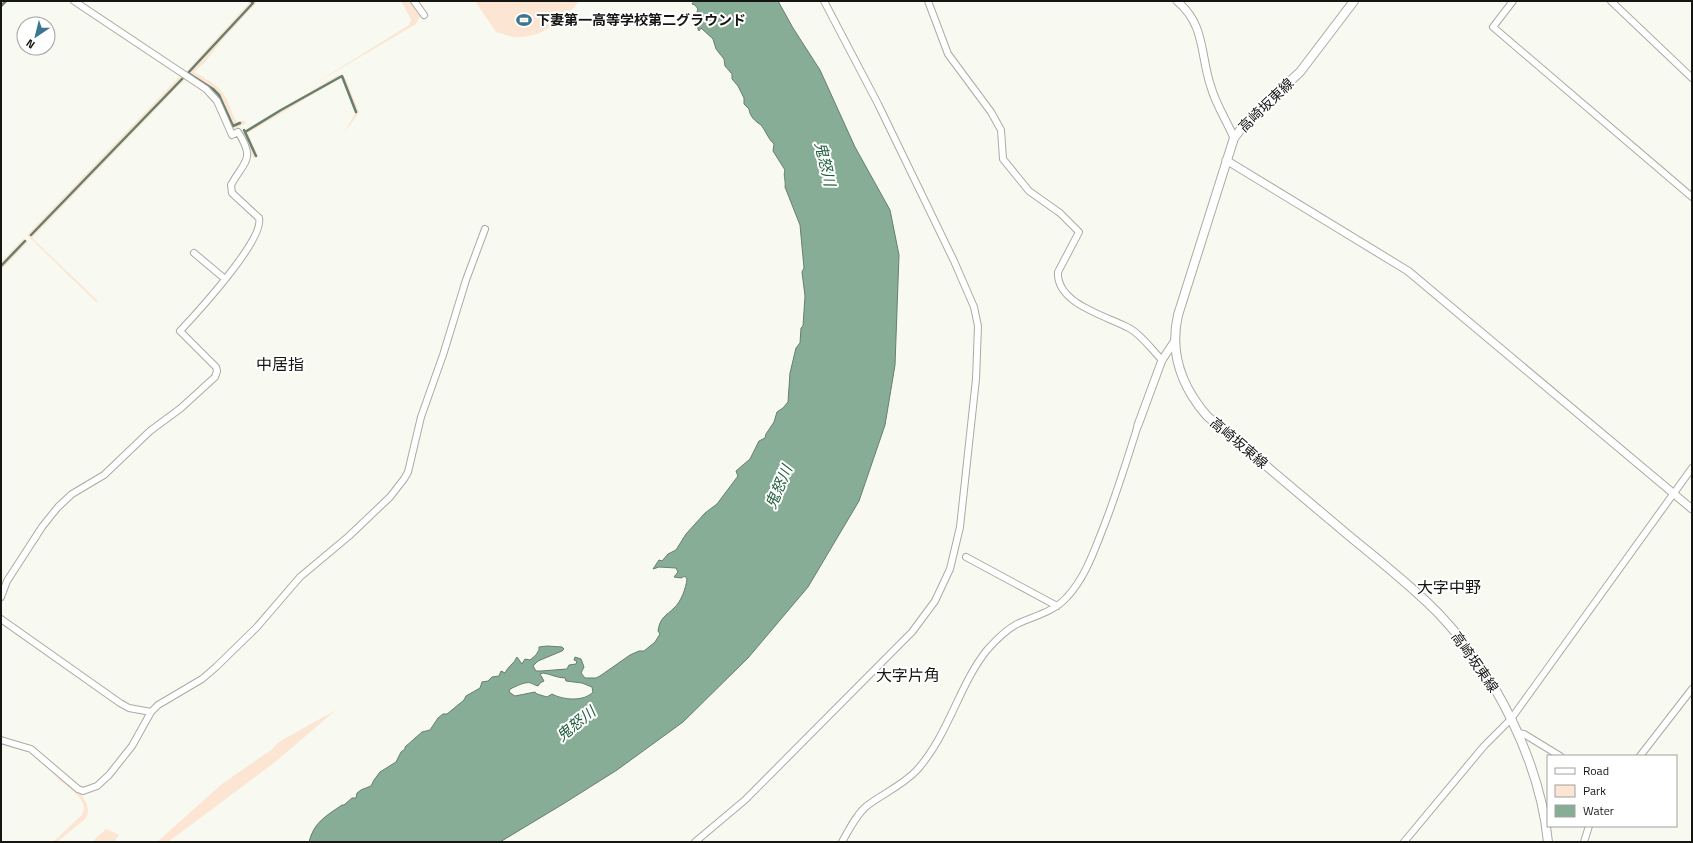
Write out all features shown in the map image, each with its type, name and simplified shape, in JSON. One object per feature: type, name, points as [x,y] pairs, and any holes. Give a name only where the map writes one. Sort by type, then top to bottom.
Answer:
[{"type":"main road","name":"高崎坂東線","points":[[1354,1],[1300,72],[1248,120],[1234,138],[1178,315],[1174,332],[1174,342],[1178,364],[1186,386],[1197,405],[1207,416],[1418,594],[1456,632],[1492,684],[1511,718],[1525,750],[1537,788],[1548,842]]},
{"type":"street","points":[[1,597],[8,581],[42,527],[66,499],[79,489],[104,475],[150,431],[181,408],[215,377],[217,371],[216,367],[180,331],[225,280],[247,250],[260,226],[259,218],[232,194],[231,185],[247,161],[248,156],[242,137],[238,132],[232,135],[217,101],[206,89],[74,1]]},
{"type":"street","points":[[414,1],[424,15]]},
{"type":"street","points":[[695,842],[745,800],[912,632],[935,601],[950,569],[960,527],[976,379],[978,326],[974,307],[954,261],[882,111],[824,1]]},
{"type":"street","points":[[928,1],[948,54],[991,112],[1001,130],[1003,159],[1029,191],[1060,213],[1079,232],[1058,272],[1058,278],[1063,290],[1086,310],[1129,328],[1162,360]]},
{"type":"street","points":[[1176,1],[1193,20],[1199,34],[1203,48],[1206,74],[1234,138]]},
{"type":"street","points":[[1513,1],[1493,27],[1692,196]]},
{"type":"street","points":[[1611,1],[1692,78]]},
{"type":"street","points":[[1226,160],[1408,271],[1692,509]]},
{"type":"street","points":[[1,740],[31,749],[78,789],[84,791],[97,786],[114,769],[132,746],[151,712],[158,705],[202,679],[216,667],[257,627],[300,577],[349,536],[390,497],[408,472],[421,417],[485,229]]},
{"type":"street","points":[[194,253],[225,280]]},
{"type":"street","points":[[842,842],[850,827],[866,806],[916,771],[930,753],[973,672],[987,651],[1001,636],[1016,625],[1057,606],[1067,598],[1087,567],[1113,503],[1138,425],[1162,360],[1174,342]]},
{"type":"street","points":[[1404,842],[1484,746],[1511,718],[1593,607],[1692,468]]},
{"type":"street","points":[[966,557],[1057,606]]},
{"type":"street","points":[[1,576],[8,581]]},
{"type":"street","points":[[1,619],[120,704],[129,708],[151,712]]},
{"type":"street","points":[[1641,755],[1692,689]]},
{"type":"street","points":[[1517,733],[1524,734],[1558,755]]},
{"type":"street","points":[[1584,842],[1589,827]]},
{"type":"green space","points":[[248,1],[258,1],[222,40],[205,62],[194,72],[220,89],[236,121],[244,121],[246,123],[234,130],[229,125],[220,101],[215,93],[185,73],[249,3]]},
{"type":"green space","points":[[401,1],[411,1],[420,16],[416,24],[311,86],[409,25],[411,19]]},
{"type":"green space","name":"下妻第一高等学校第二グラウンド","points":[[475,1],[579,1],[568,13],[546,30],[538,34],[518,37],[496,32]]},
{"type":"green space","points":[[181,75],[186,78],[32,238],[98,301],[96,302],[27,235]]},
{"type":"green space","points":[[338,75],[345,77],[359,112],[344,133],[356,112],[342,77],[248,133],[258,156],[253,158],[242,132]]},
{"type":"green space","points":[[24,238],[28,242],[1,270],[1,262]]},
{"type":"green space","points":[[336,710],[275,762],[168,842],[157,842],[222,784],[271,750],[279,742]]},
{"type":"green space","points":[[47,764],[76,788],[87,804],[88,812],[85,819],[57,842],[53,842],[81,816],[84,811],[84,806],[78,796],[59,780],[46,766]]},
{"type":"green space","points":[[106,829],[119,835],[114,842],[96,842],[94,840]]},
{"type":"water","name":"鬼怒川","points":[[694,1],[778,1],[793,28],[820,70],[855,147],[890,210],[899,255],[895,365],[885,425],[859,501],[808,587],[748,658],[683,722],[617,770],[563,804],[500,842],[309,842],[314,829],[321,820],[352,798],[356,798],[357,793],[361,790],[371,786],[380,772],[396,762],[405,747],[422,732],[430,730],[438,718],[443,714],[447,714],[464,700],[466,696],[480,688],[482,682],[488,681],[492,677],[499,676],[501,671],[505,673],[517,657],[522,664],[525,659],[530,660],[536,655],[539,647],[562,647],[564,649],[562,651],[538,661],[533,666],[536,671],[567,669],[569,665],[576,664],[577,661],[574,660],[575,657],[581,659],[584,667],[581,673],[585,678],[596,678],[630,655],[639,651],[644,651],[655,642],[660,634],[658,631],[660,623],[681,599],[687,579],[685,576],[681,578],[674,577],[678,572],[676,568],[659,567],[653,569],[659,560],[662,561],[668,554],[676,550],[686,534],[705,513],[717,504],[738,476],[736,471],[750,459],[759,441],[765,438],[774,422],[777,412],[788,402],[790,373],[796,348],[800,343],[801,328],[803,326],[805,296],[802,272],[804,268],[800,225],[785,187],[785,170],[773,151],[774,144],[744,104],[744,98],[738,86],[732,79],[732,74],[725,66],[724,59],[716,49],[713,39],[701,28],[699,31],[695,22],[698,19],[696,15],[698,9],[692,4]],"holes":[[[543,673],[565,678],[566,681],[582,683],[592,687],[593,692],[579,699],[567,699],[552,694],[547,697],[535,692],[515,696],[509,692],[510,689],[520,684],[531,683],[538,686],[544,681],[540,674]]]},
{"type":"waterway","points":[[1,6],[6,1]]},
{"type":"waterway","points":[[240,123],[233,126],[219,95],[213,89],[188,73],[253,3],[251,1]]},
{"type":"waterway","points":[[244,130],[245,132],[342,76],[356,112]]},
{"type":"waterway","points":[[31,235],[183,78]]},
{"type":"waterway","points":[[245,132],[256,156]]},
{"type":"waterway","points":[[1,266],[25,241]]},
{"type":"place","name":"下妻第一高等学校第二グラウンド","points":[[524,20]]},
{"type":"district","name":"中居指","points":[[280,364]]},
{"type":"district","name":"大字中野","points":[[1449,587]]},
{"type":"district","name":"大字片角","points":[[908,675]]}]
